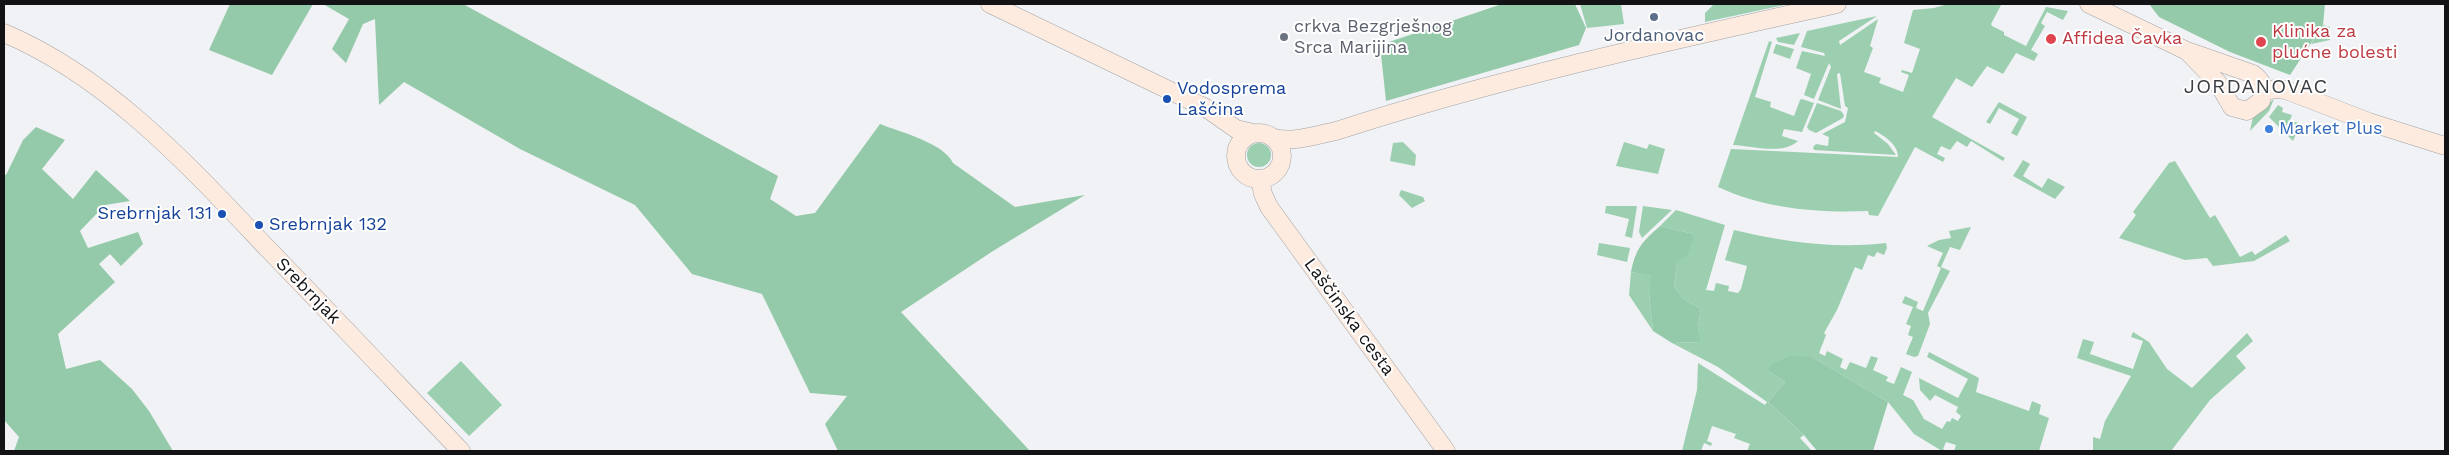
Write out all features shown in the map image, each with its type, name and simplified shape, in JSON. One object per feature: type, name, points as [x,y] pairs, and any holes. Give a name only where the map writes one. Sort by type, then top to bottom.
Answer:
[{"type":"main road","points":[[990,4],[1194,103],[1217,115],[1236,129],[1253,133],[1264,133],[1274,138],[1293,139],[1336,131],[1585,61],[1671,40],[1837,4]]},
{"type":"main road","points":[[2088,4],[2187,51],[2258,78],[2263,91],[2261,102],[2247,111],[2232,107],[2218,83],[2187,51]]},
{"type":"main road","name":"Srebrnjak","points":[[4,33],[70,68],[97,87],[160,140],[461,451]]},
{"type":"main road","points":[[2225,97],[2226,84],[2229,79],[2243,72]]},
{"type":"main road","points":[[2263,91],[2286,90],[2377,124],[2445,146]]},
{"type":"main road","points":[[1194,103],[1231,142],[1237,164],[1244,174],[1260,179],[1274,173],[1281,162],[1293,152],[1336,131]]},
{"type":"main road","points":[[1236,155],[1242,140],[1253,133]]},
{"type":"main road","points":[[1274,138],[1281,148],[1281,162]]},
{"type":"main road","name":"Laščinska cesta","points":[[1260,179],[1263,194],[1269,207],[1446,451]]},
{"type":"green space","points":[[230,4],[313,4],[272,75],[209,50]]},
{"type":"green space","points":[[323,4],[463,4],[778,176],[770,199],[796,216],[815,213],[880,124],[921,139],[941,150],[953,163],[1015,207],[1085,195],[993,251],[901,312],[1030,451],[838,451],[825,424],[847,396],[810,393],[762,294],[692,274],[635,205],[520,149],[404,82],[379,105],[375,19],[363,24],[346,63],[332,49],[349,19]]},
{"type":"green space","points":[[1502,4],[1575,4],[1586,28],[1579,45],[1386,101],[1380,45]]},
{"type":"green space","points":[[1580,4],[1621,4],[1624,24],[1587,28]]},
{"type":"green space","points":[[1714,4],[1789,4],[1705,22],[1705,13]]},
{"type":"green space","points":[[1948,4],[2001,5],[1991,24],[1992,26],[2004,32],[2004,35],[2026,46],[2046,7],[2068,11],[2063,20],[2047,12],[2041,23],[2045,26],[2031,50],[2038,54],[2034,61],[2016,53],[2003,74],[1987,66],[1972,87],[1956,78],[1932,117],[2005,158],[2003,161],[1971,141],[1967,147],[1957,141],[1950,150],[1941,146],[1937,154],[1945,158],[1943,162],[1915,147],[1878,216],[1869,215],[1868,211],[1811,210],[1773,205],[1718,187],[1731,149],[1898,157],[1896,149],[1887,138],[1875,131],[1874,133],[1888,144],[1896,155],[1814,150],[1813,147],[1816,144],[1828,146],[1829,137],[1822,134],[1845,122],[1848,108],[1845,106],[1840,73],[1837,74],[1841,109],[1818,100],[1831,67],[1829,63],[1814,99],[1804,95],[1811,74],[1796,68],[1802,51],[1825,56],[1824,53],[1801,47],[1807,31],[1877,16],[1839,41],[1840,45],[1878,19],[1870,46],[1873,48],[1864,72],[1881,78],[1879,83],[1903,92],[1909,75],[1901,72],[1902,70],[1912,73],[1920,49],[1904,43],[1913,10],[1934,8]]},
{"type":"green space","name":"Klinika za plućne bolesti","points":[[2149,4],[2325,4],[2323,25],[2290,75],[2230,52],[2159,17]]},
{"type":"green space","points":[[2323,25],[2330,27],[2330,40],[2311,44]]},
{"type":"green space","points":[[1800,33],[1794,45],[1778,42],[1776,38]]},
{"type":"green space","points":[[1769,41],[1772,42],[1755,97],[1771,102],[1770,107],[1794,116],[1800,100],[1814,103],[1802,132],[1784,129],[1782,136],[1798,141],[1792,145],[1776,149],[1733,145]]},
{"type":"green space","points":[[1776,44],[1794,49],[1790,59],[1773,53]]},
{"type":"green space","points":[[2274,99],[2269,111],[2250,131],[2253,117]]},
{"type":"green space","points":[[1999,102],[2027,117],[2017,136],[2011,133],[2019,119],[1999,108],[1990,124],[1986,122]]},
{"type":"green space","points":[[1817,103],[1841,111],[1844,115],[1843,118],[1816,133],[1807,127]]},
{"type":"green space","points":[[2278,105],[2283,108],[2282,112],[2292,115],[2290,120],[2301,124],[2293,141],[2269,117]]},
{"type":"green space","points":[[36,127],[65,140],[42,169],[73,199],[96,170],[130,201],[105,205],[80,231],[88,248],[138,232],[143,244],[121,266],[110,254],[99,264],[115,282],[58,334],[66,369],[100,360],[132,389],[149,411],[173,451],[14,451],[19,437],[4,420],[4,174],[6,175],[23,140]]},
{"type":"green space","points":[[1403,142],[1416,155],[1415,166],[1390,161],[1393,143]]},
{"type":"green space","points":[[1624,142],[1647,149],[1649,144],[1665,149],[1658,174],[1616,166]]},
{"type":"green space","points":[[1259,143],[1264,144],[1270,150],[1270,160],[1264,166],[1259,167],[1254,166],[1248,160],[1247,155],[1248,150],[1254,144]]},
{"type":"green space","points":[[2023,160],[2030,164],[2023,176],[2042,188],[2048,178],[2065,187],[2055,199],[2013,176]]},
{"type":"green space","points":[[2175,161],[2210,218],[2215,215],[2240,257],[2252,251],[2255,255],[2286,235],[2290,241],[2254,261],[2213,266],[2207,258],[2185,260],[2119,238],[2136,215],[2133,212],[2169,163]]},
{"type":"green space","points":[[1401,190],[1423,197],[1425,201],[1412,208],[1399,195]]},
{"type":"green space","points":[[1606,206],[1637,206],[1632,238],[1625,236],[1629,219],[1605,213]]},
{"type":"green space","points":[[1643,206],[1672,210],[1642,238],[1639,232]]},
{"type":"green space","points":[[1676,210],[1725,225],[1706,290],[1714,291],[1716,283],[1729,286],[1728,291],[1738,293],[1741,289],[1747,266],[1725,260],[1734,230],[1772,238],[1828,245],[1886,243],[1887,248],[1884,255],[1877,252],[1874,257],[1868,255],[1862,270],[1855,267],[1837,310],[1824,333],[1826,335],[1819,353],[1825,356],[1827,351],[1843,359],[1840,367],[1846,370],[1850,362],[1866,368],[1871,356],[1878,358],[1873,370],[1888,377],[1886,381],[1894,384],[1901,367],[1912,372],[1903,395],[1913,400],[1924,419],[1942,429],[1947,421],[1950,422],[1952,418],[1958,421],[1961,416],[1956,412],[1958,407],[1935,395],[1930,401],[1920,390],[1919,378],[1958,398],[1968,379],[1927,357],[1929,352],[1979,378],[1976,392],[2029,411],[2032,401],[2041,405],[2039,414],[2049,418],[2039,451],[1954,451],[1956,445],[1946,442],[1943,449],[1947,451],[1942,451],[1914,434],[1888,402],[1812,357],[1768,371],[1785,382],[1768,402],[1804,435],[1800,438],[1812,451],[1747,451],[1750,444],[1734,438],[1736,434],[1712,426],[1707,441],[1712,443],[1711,446],[1704,443],[1701,451],[1682,451],[1697,390],[1698,363],[1765,405],[1767,402],[1718,367],[1672,343],[1699,342],[1698,326],[1701,309],[1682,298],[1674,286],[1677,262],[1694,234],[1660,226]]},
{"type":"green space","points":[[1660,226],[1694,234],[1688,254],[1677,262],[1674,286],[1682,298],[1701,309],[1698,326],[1700,342],[1672,343],[1653,331],[1649,293],[1651,276],[1631,272],[1635,257],[1641,246]]},
{"type":"green space","points":[[1971,227],[1960,250],[1950,247],[1941,267],[1950,271],[1928,313],[1930,324],[1918,356],[1914,357],[1906,354],[1913,337],[1908,335],[1911,326],[1906,324],[1913,307],[1902,303],[1905,296],[1918,302],[1916,308],[1923,311],[1941,268],[1937,266],[1943,253],[1927,246],[1939,240],[1951,238],[1949,231]]},
{"type":"green space","points":[[1599,243],[1630,248],[1627,262],[1597,255]]},
{"type":"green space","points":[[1631,272],[1652,276],[1649,293],[1653,331],[1629,295]]},
{"type":"green space","points":[[2133,332],[2149,342],[2167,369],[2192,388],[2247,333],[2253,341],[2236,356],[2246,368],[2210,400],[2171,451],[2093,451],[2093,437],[2100,439],[2105,421],[2131,376],[2077,358],[2083,339],[2094,342],[2090,354],[2133,369],[2143,341],[2131,337]]},
{"type":"green space","points":[[1790,356],[1812,357],[1888,402],[1873,451],[1817,451],[1803,434],[1768,402],[1785,382],[1768,371],[1772,364]]},
{"type":"green space","points":[[461,361],[502,405],[469,436],[427,393]]},
{"type":"place","name":"Jordanovac","points":[[1654,17]]},
{"type":"place","name":"crkva Bezgrješnog Srca Marijina","points":[[1284,37]]},
{"type":"place","name":"Affidea Čavka","points":[[2051,39]]},
{"type":"place","name":"Klinika za plućne bolesti","points":[[2261,42]]},
{"type":"place","name":"Vodosprema Lašćina","points":[[1167,99]]},
{"type":"place","name":"Market Plus","points":[[2269,129]]},
{"type":"place","name":"Srebrnjak 131","points":[[222,214]]},
{"type":"place","name":"Srebrnjak 132","points":[[259,225]]},
{"type":"district","name":"JORDANOVAC","points":[[2256,87]]}]
